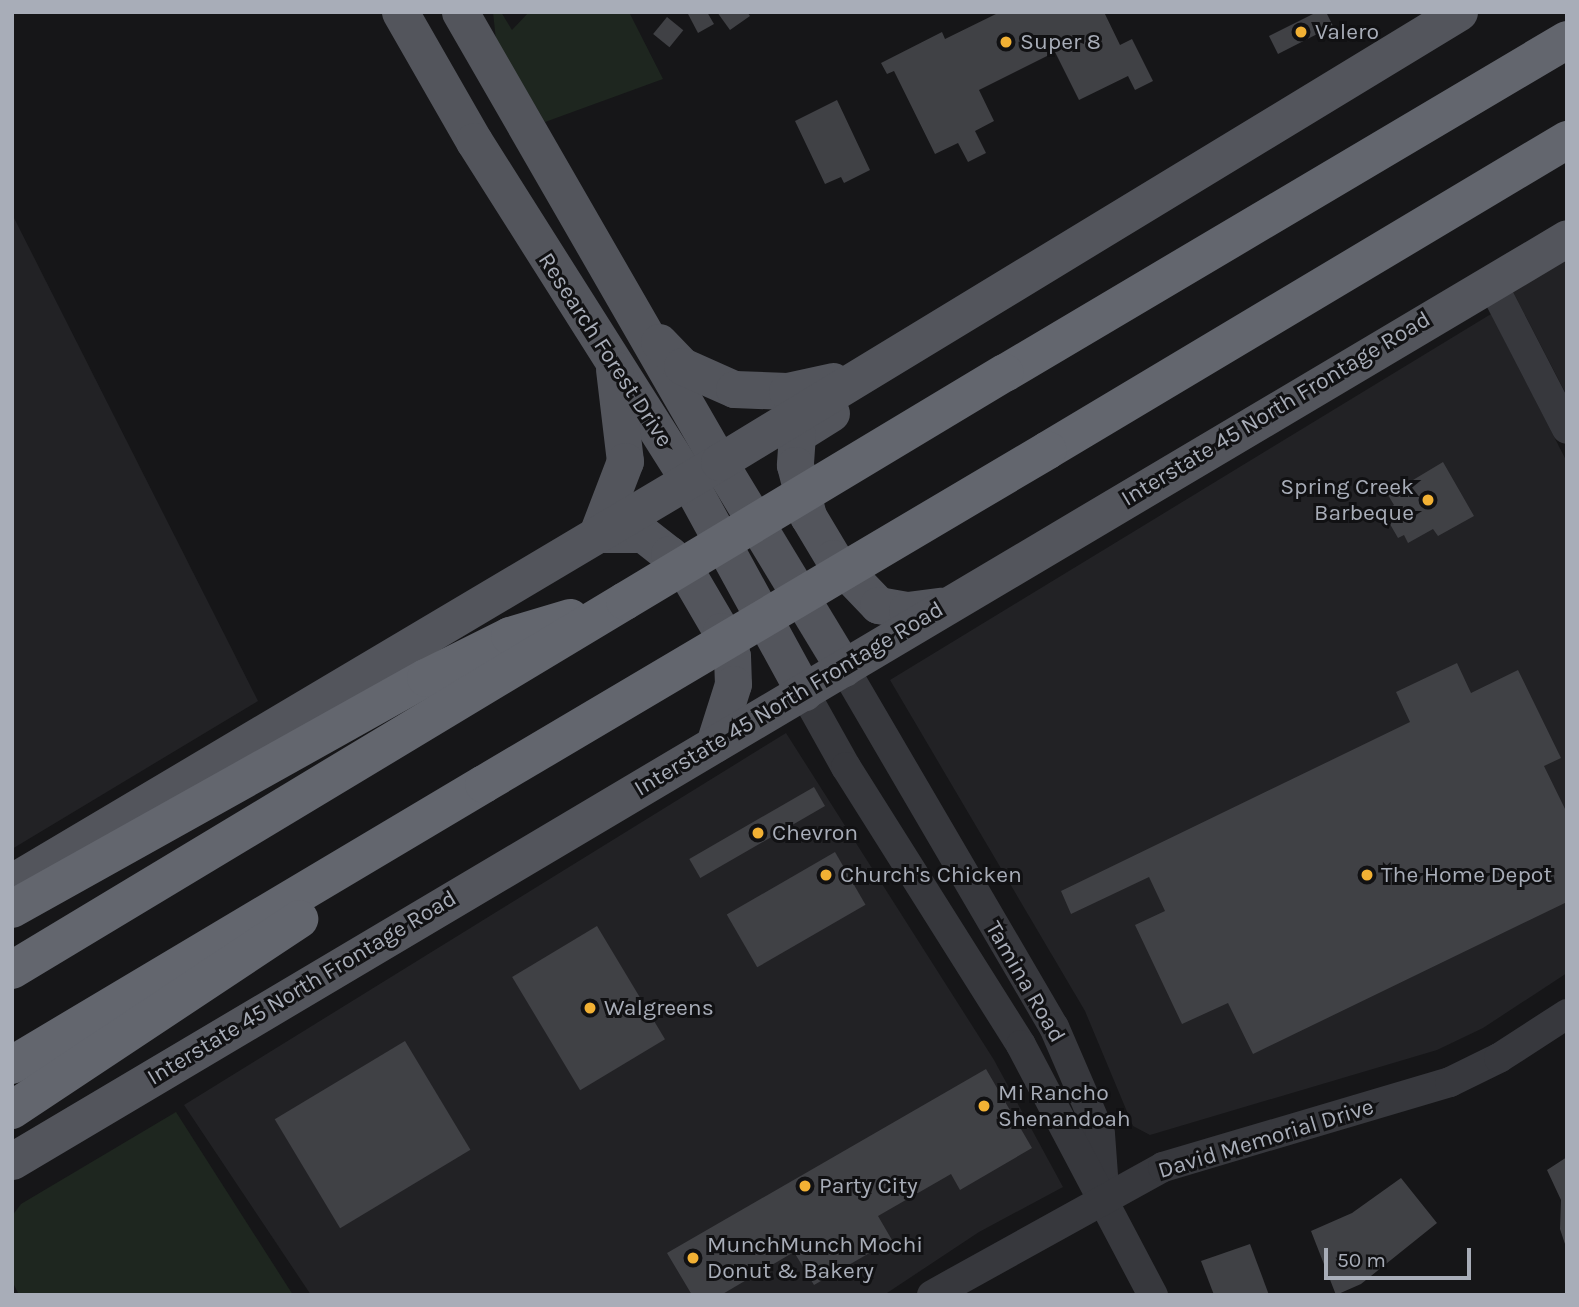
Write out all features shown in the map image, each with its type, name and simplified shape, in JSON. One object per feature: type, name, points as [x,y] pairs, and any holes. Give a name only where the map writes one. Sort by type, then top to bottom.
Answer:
[{"type":"highway","points":[[12,970],[1005,373],[1567,40]]},
{"type":"highway","points":[[12,1065],[1567,140]]},
{"type":"highway","points":[[12,909],[426,678],[510,636],[625,601]]},
{"type":"highway","points":[[12,1110],[285,932],[382,845]]},
{"type":"main road","name":"Research Forest Drive","points":[[400,12],[614,369],[633,389],[688,480],[804,692]]},
{"type":"main road","name":"Research Forest Drive","points":[[460,12],[719,462],[844,668]]},
{"type":"main road","points":[[12,882],[719,462],[1443,16]]},
{"type":"main road","name":"Interstate 45 North Frontage Road","points":[[12,1161],[1567,238]]},
{"type":"main road","points":[[636,317],[682,366],[734,389],[787,391],[862,375]]},
{"type":"main road","points":[[597,534],[625,461],[614,369]]},
{"type":"main road","points":[[862,375],[859,395],[797,434],[795,465],[808,516],[833,558],[878,605],[907,610],[947,605]]},
{"type":"main road","points":[[597,534],[643,534],[670,554],[690,578],[720,631],[732,656],[733,684],[715,744]]},
{"type":"street","points":[[1491,282],[1567,429]]},
{"type":"street","name":"Tamina Road","points":[[844,668],[1054,1027],[1100,1134],[1105,1200]]},
{"type":"street","name":"Tamina Road","points":[[804,692],[846,767],[1021,1045],[1153,1295]]},
{"type":"street","name":"David Memorial Drive","points":[[932,1295],[1163,1167],[1450,1082],[1499,1058],[1567,1014]]},
{"type":"shaded area","points":[[493,12],[501,12],[512,30],[529,12],[629,12],[663,79],[545,122],[496,40]]},
{"type":"shaded area","points":[[12,214],[258,701],[12,849]]},
{"type":"shaded area","points":[[1567,255],[1567,396],[1511,288]]},
{"type":"shaded area","points":[[1491,314],[1567,462],[1567,973],[1483,1028],[1437,1050],[1150,1135],[1133,1126],[1085,1011],[890,680]]},
{"type":"shaded area","points":[[786,733],[994,1060],[1063,1187],[979,1232],[884,1295],[311,1295],[184,1105]]},
{"type":"shaded area","points":[[176,1112],[293,1295],[19,1295],[12,1281],[12,1216],[21,1204]]},
{"type":"building","points":[[687,12],[707,12],[714,24],[698,33]]},
{"type":"building","points":[[717,12],[747,12],[750,16],[730,30]]},
{"type":"building","points":[[1000,12],[1104,12],[1120,45],[1132,39],[1153,81],[1135,90],[1128,76],[1079,100],[1055,52],[979,90],[994,121],[975,131],[986,153],[968,162],[958,143],[935,154],[894,71],[887,74],[881,63],[942,32],[945,39]]},
{"type":"building","points":[[1317,12],[1326,12],[1333,26],[1278,54],[1269,36]]},
{"type":"building","points":[[667,17],[683,30],[669,47],[653,34]]},
{"type":"building","points":[[837,100],[870,170],[844,183],[841,177],[825,184],[795,121]]},
{"type":"building","name":"Spring Creek Barbeque","points":[[1443,462],[1474,516],[1438,536],[1433,529],[1408,543],[1404,535],[1398,538],[1383,512],[1394,505],[1388,495]]},
{"type":"building","name":"The Home Depot","points":[[1457,663],[1471,693],[1518,670],[1561,758],[1544,766],[1567,813],[1567,902],[1253,1054],[1228,1003],[1182,1024],[1135,925],[1165,911],[1149,877],[1071,914],[1061,891],[1410,722],[1396,692]]},
{"type":"building","name":"Chevron","points":[[814,787],[825,806],[700,878],[689,859]]},
{"type":"building","points":[[835,852],[866,905],[757,967],[727,914]]},
{"type":"building","name":"Walgreens","points":[[597,926],[665,1039],[580,1090],[512,977]]},
{"type":"building","points":[[405,1041],[470,1150],[340,1228],[275,1119]]},
{"type":"building","points":[[986,1069],[1032,1148],[960,1190],[951,1174],[878,1216],[892,1240],[814,1285],[794,1252],[721,1295],[692,1295],[667,1253]]},
{"type":"building","points":[[1567,1157],[1567,1250],[1560,1229],[1561,1200],[1547,1170]]},
{"type":"building","points":[[1401,1178],[1437,1223],[1361,1284],[1336,1295],[1311,1231],[1352,1213]]},
{"type":"building","points":[[1250,1244],[1269,1295],[1214,1295],[1201,1261]]},
{"type":"place","name":"Valero","points":[[1301,32]]},
{"type":"place","name":"Super 8","points":[[1006,42]]},
{"type":"place","name":"Spring Creek Barbeque","points":[[1428,500]]},
{"type":"place","name":"Chevron","points":[[758,833]]},
{"type":"place","name":"Church's Chicken","points":[[826,875]]},
{"type":"place","name":"The Home Depot","points":[[1367,875]]},
{"type":"place","name":"Walgreens","points":[[590,1008]]},
{"type":"place","name":"Mi Rancho Shenandoah","points":[[984,1106]]},
{"type":"place","name":"Party City","points":[[805,1186]]},
{"type":"place","name":"MunchMunch Mochi Donut & Bakery","points":[[693,1258]]}]
